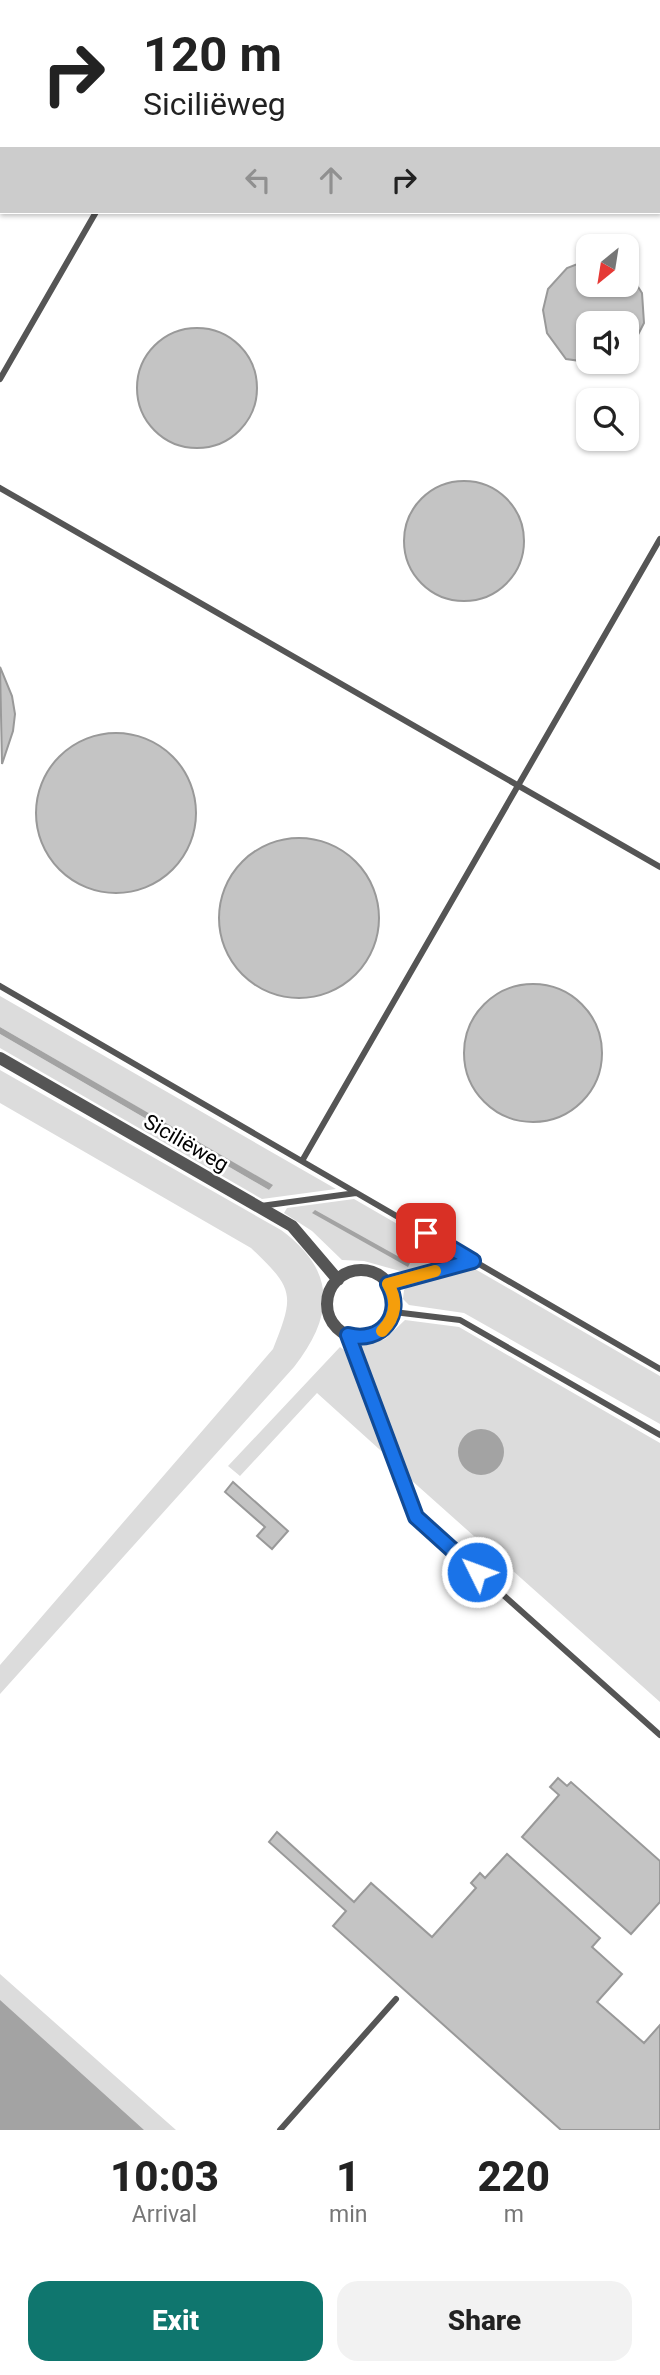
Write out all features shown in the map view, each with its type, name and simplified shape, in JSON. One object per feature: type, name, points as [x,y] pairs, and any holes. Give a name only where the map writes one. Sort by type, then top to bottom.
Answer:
[{"type":"street","name":"Siciliëweg","points":[[0,1058],[292,1226],[338,1280]]},
{"type":"street","points":[[364,1270],[382,1277],[388,1284],[395,1302],[394,1312],[384,1329],[367,1338],[348,1335],[338,1329],[328,1310],[331,1288],[338,1280],[345,1274],[364,1270]]},
{"type":"lane","points":[[0,379],[95,214]]},
{"type":"lane","points":[[0,488],[660,867]]},
{"type":"lane","points":[[302,1161],[660,539]]},
{"type":"lane","points":[[0,986],[660,1369]]},
{"type":"lane","points":[[257,1206],[356,1193]]},
{"type":"lane","points":[[388,1284],[473,1261]]},
{"type":"lane","points":[[394,1312],[460,1320],[660,1434]]},
{"type":"lane","points":[[348,1335],[416,1517],[660,1735]]},
{"type":"lane","points":[[280,2130],[396,1999]]},
{"type":"shaded area","points":[[0,996],[336,1189],[262,1199],[0,1048],[0,1034],[269,1190],[272,1185],[0,1027]]},
{"type":"shaded area","points":[[0,1027],[273,1185],[269,1190],[0,1034]]},
{"type":"shaded area","points":[[0,1070],[281,1230],[312,1262],[324,1295],[317,1330],[294,1367],[0,1694],[0,1665],[273,1349],[287,1304],[283,1283],[251,1248],[0,1103]]},
{"type":"shaded area","points":[[354,1199],[439,1248],[442,1255],[440,1260],[407,1273],[364,1261],[342,1260],[312,1231],[284,1213],[287,1208]]},
{"type":"shaded area","points":[[315,1210],[410,1263],[408,1267],[312,1213]]},
{"type":"shaded area","points":[[475,1269],[660,1376],[660,1424],[464,1313],[409,1305],[403,1299],[404,1290],[409,1284]]},
{"type":"shaded area","points":[[405,1320],[459,1327],[660,1443],[660,1702],[410,1479],[358,1347],[385,1339]]},
{"type":"shaded area","points":[[340,1347],[344,1350],[389,1458],[317,1393],[240,1476],[228,1466]]},
{"type":"shaded area","points":[[481,1429],[498,1435],[504,1452],[498,1469],[481,1475],[464,1469],[458,1452],[464,1435]]},
{"type":"shaded area","points":[[0,1974],[176,2130],[142,2130],[0,2001]]},
{"type":"shaded area","points":[[0,2000],[144,2130],[0,2130]]},
{"type":"building","points":[[576,265],[576,298],[639,298],[639,288],[642,293],[644,323],[639,333],[639,311],[576,311],[576,360],[566,359],[547,333],[543,310],[548,289],[567,268]]},
{"type":"building","points":[[197,328],[220,333],[239,346],[252,365],[257,388],[252,411],[239,430],[220,443],[197,448],[174,443],[155,430],[142,411],[137,388],[142,365],[155,346],[174,333]]},
{"type":"building","points":[[464,481],[487,486],[506,499],[519,518],[524,541],[519,564],[506,583],[487,596],[464,601],[441,596],[422,583],[409,564],[404,541],[409,518],[422,499],[441,486]]},
{"type":"building","points":[[0,667],[12,696],[15,714],[13,731],[2,764]]},
{"type":"building","points":[[116,733],[146,739],[172,757],[190,783],[196,813],[190,843],[172,869],[146,887],[116,893],[86,887],[60,869],[42,843],[36,813],[42,783],[60,757],[86,739]]},
{"type":"building","points":[[299,838],[329,844],[355,862],[373,888],[379,918],[373,948],[355,974],[329,992],[299,998],[269,992],[243,974],[225,948],[219,918],[225,888],[243,862],[269,844]]},
{"type":"building","points":[[533,984],[559,989],[582,1004],[597,1027],[602,1053],[597,1079],[582,1102],[559,1117],[533,1122],[507,1117],[484,1102],[469,1079],[464,1053],[469,1027],[484,1004],[507,989]]},
{"type":"building","points":[[233,1482],[288,1531],[272,1549],[257,1536],[265,1527],[225,1492]]},
{"type":"building","points":[[558,1778],[567,1786],[571,1782],[660,1861],[660,1902],[631,1934],[522,1837],[559,1795],[550,1787]]},
{"type":"building","points":[[277,1832],[354,1902],[371,1883],[432,1937],[476,1888],[471,1883],[480,1873],[485,1878],[507,1854],[600,1938],[592,1947],[622,1974],[597,2002],[644,2043],[660,2025],[660,2130],[561,2130],[333,1926],[346,1911],[269,1842]]},
{"type":"slow traffic","points":[[382,1331],[394,1312],[395,1302],[388,1284],[435,1271]]},
{"type":"route","points":[[426,1233],[473,1261],[388,1284],[395,1302],[394,1312],[384,1329],[367,1338],[348,1335],[416,1517],[477,1572]]}]
